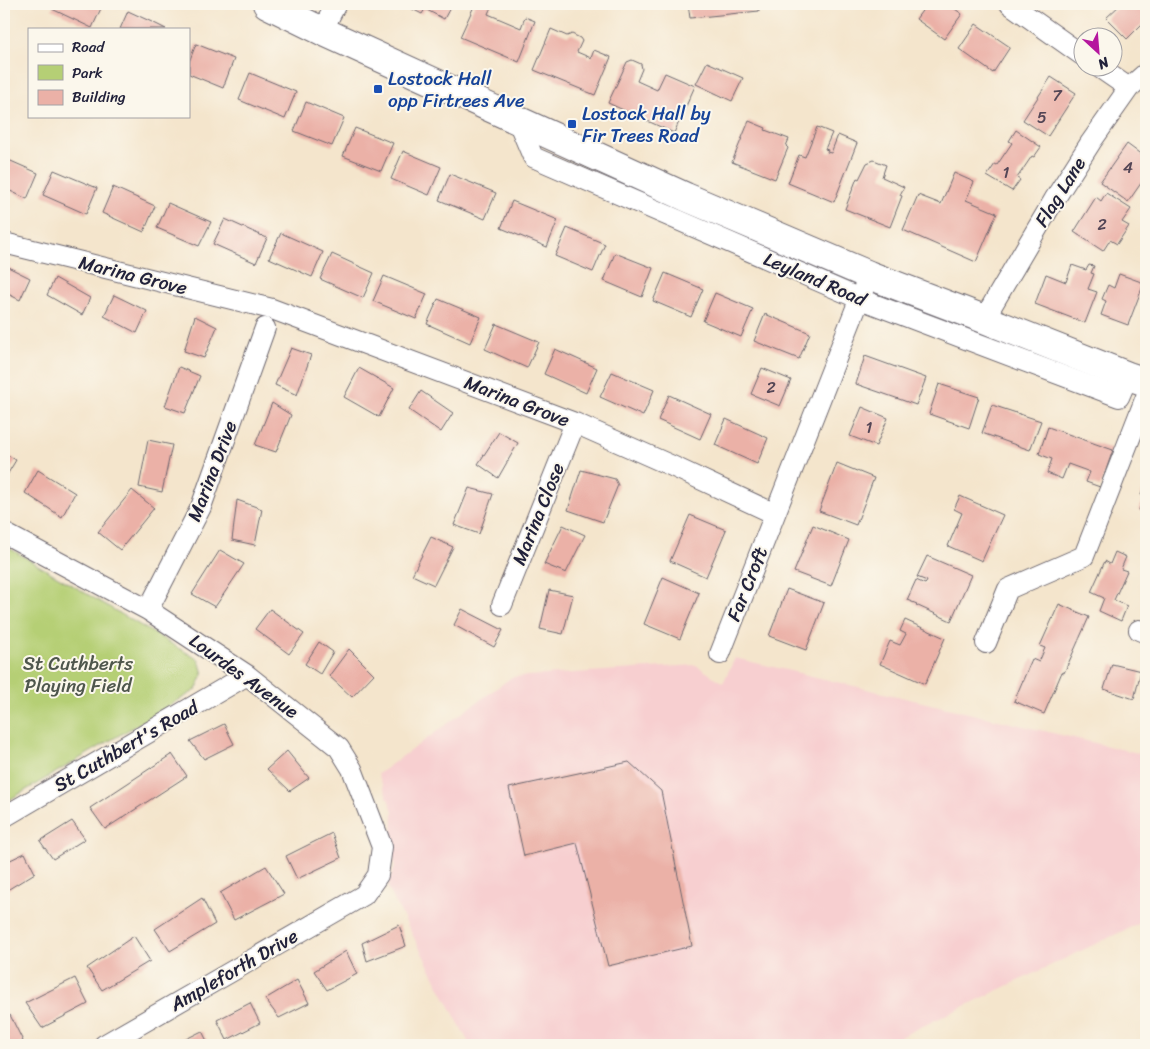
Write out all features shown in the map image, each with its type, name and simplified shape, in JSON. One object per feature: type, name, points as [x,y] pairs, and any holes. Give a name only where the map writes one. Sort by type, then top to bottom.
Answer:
[{"type":"main road","name":"Leyland Road","points":[[267,4],[322,31],[686,197],[865,287],[984,319],[1137,379]]},
{"type":"street","points":[[322,31],[336,4]]},
{"type":"street","points":[[1010,4],[1072,48]]},
{"type":"street","name":"Flag Lane","points":[[984,319],[1054,200],[1091,142],[1129,88],[1146,72]]},
{"type":"street","points":[[1114,78],[1129,88]]},
{"type":"street","name":"Marina Grove","points":[[4,243],[272,309],[575,423],[775,514]]},
{"type":"street","points":[[775,514],[865,287]]},
{"type":"street","name":"Leyland Road","points":[[865,287],[1119,397],[1137,379]]},
{"type":"street","name":"Marina Drive","points":[[148,610],[201,507],[265,328]]},
{"type":"street","points":[[986,643],[1008,589],[1084,556],[1146,397]]},
{"type":"street","name":"Marina Close","points":[[502,605],[575,423]]},
{"type":"street","name":"Far Croft","points":[[720,654],[775,514]]},
{"type":"street","name":"Lourdes Avenue","points":[[4,533],[148,610],[247,675],[340,748],[352,769],[382,847],[378,875],[364,895]]},
{"type":"street","name":"St Cuthbert's Road","points":[[4,817],[247,675]]},
{"type":"street","name":"Ampleforth Drive","points":[[104,1045],[364,895]]},
{"type":"shaded area","points":[[735,658],[1146,755],[1146,920],[883,1045],[470,1045],[388,888],[389,880],[395,868],[392,847],[393,811],[378,774],[512,677],[696,665],[723,683]]},
{"type":"green space","name":"St Cuthberts Playing Field","points":[[4,545],[199,660],[203,674],[196,690],[4,803]]},
{"type":"building","points":[[55,4],[103,4],[92,28],[52,9]]},
{"type":"building","points":[[402,4],[452,4],[444,19],[425,9],[422,14]]},
{"type":"building","points":[[475,4],[492,4],[488,14],[521,28],[525,17],[535,21],[519,62],[460,37]]},
{"type":"building","points":[[688,4],[758,4],[759,11],[690,18]]},
{"type":"building","points":[[927,4],[948,4],[962,14],[944,39],[916,19]]},
{"type":"building","points":[[1121,4],[1146,4],[1146,20],[1127,39],[1122,34],[1122,28],[1116,28],[1106,18]]},
{"type":"building","points":[[128,11],[164,28],[120,28]]},
{"type":"building","points":[[976,24],[1010,47],[993,73],[959,49]]},
{"type":"building","points":[[551,29],[567,36],[572,34],[580,38],[582,41],[577,52],[591,58],[594,50],[611,57],[595,95],[534,70]]},
{"type":"building","points":[[196,44],[234,59],[223,88],[190,74],[190,59]]},
{"type":"building","points":[[632,60],[641,64],[642,69],[637,81],[657,90],[665,73],[695,86],[674,133],[608,103],[627,62]]},
{"type":"building","points":[[707,62],[743,78],[732,101],[696,84]]},
{"type":"building","points":[[250,73],[296,92],[285,119],[239,100]]},
{"type":"building","points":[[1051,77],[1076,93],[1048,136],[1023,120]]},
{"type":"building","points":[[306,102],[344,118],[332,146],[294,131]]},
{"type":"building","points":[[749,121],[766,128],[765,130],[789,139],[786,146],[788,148],[775,179],[732,162]]},
{"type":"building","points":[[817,127],[832,133],[825,149],[828,150],[827,152],[831,153],[838,135],[857,143],[834,202],[788,183],[799,155],[805,157]]},
{"type":"building","points":[[355,128],[393,143],[381,171],[343,156]]},
{"type":"building","points":[[1016,130],[1041,147],[1034,157],[1032,156],[1017,178],[1020,180],[1012,191],[987,176],[1012,143],[1009,141]]},
{"type":"building","points":[[1127,144],[1146,158],[1146,176],[1128,202],[1100,182]]},
{"type":"building","points":[[403,151],[441,167],[429,195],[391,179]]},
{"type":"building","points":[[4,158],[38,173],[27,199],[4,188]]},
{"type":"building","points":[[874,160],[886,165],[882,177],[904,187],[890,227],[845,209],[857,178],[859,179],[867,163]]},
{"type":"building","points":[[54,170],[97,188],[86,214],[43,195]]},
{"type":"building","points":[[954,173],[974,182],[966,200],[997,213],[976,262],[903,230],[918,195],[941,204]]},
{"type":"building","points":[[450,174],[496,193],[485,219],[439,200]]},
{"type":"building","points":[[113,187],[155,206],[144,232],[102,213]]},
{"type":"building","points":[[1106,193],[1131,209],[1122,222],[1129,226],[1117,244],[1110,240],[1103,251],[1074,232],[1096,197],[1101,201]]},
{"type":"building","points":[[512,201],[558,220],[547,247],[501,228]]},
{"type":"building","points":[[168,203],[211,222],[199,246],[157,228]]},
{"type":"building","points":[[225,219],[267,238],[256,263],[213,244]]},
{"type":"building","points":[[567,228],[605,244],[593,272],[555,256]]},
{"type":"building","points":[[281,233],[323,252],[312,277],[269,258]]},
{"type":"building","points":[[615,253],[653,268],[642,297],[604,281]]},
{"type":"building","points":[[332,254],[374,273],[363,298],[320,279]]},
{"type":"building","points":[[4,265],[30,278],[20,300],[4,292]]},
{"type":"building","points":[[1072,265],[1086,270],[1089,265],[1094,266],[1091,273],[1094,274],[1088,289],[1097,292],[1085,323],[1035,304],[1046,274],[1066,282]]},
{"type":"building","points":[[665,273],[703,289],[691,317],[653,301]]},
{"type":"building","points":[[1119,274],[1144,283],[1128,325],[1101,315],[1106,301],[1102,299],[1108,285],[1114,288]]},
{"type":"building","points":[[384,276],[427,294],[416,319],[373,301]]},
{"type":"building","points":[[55,278],[90,298],[82,315],[47,295]]},
{"type":"building","points":[[715,293],[753,309],[741,337],[703,321]]},
{"type":"building","points":[[114,295],[147,311],[137,333],[104,316]]},
{"type":"building","points":[[438,299],[481,317],[470,343],[427,324]]},
{"type":"building","points":[[765,314],[810,333],[799,359],[754,341]]},
{"type":"building","points":[[195,316],[217,327],[204,358],[184,351]]},
{"type":"building","points":[[496,324],[539,342],[527,368],[485,349]]},
{"type":"building","points":[[291,348],[311,355],[297,395],[275,385]]},
{"type":"building","points":[[555,349],[597,368],[586,393],[544,374]]},
{"type":"building","points":[[865,356],[926,378],[916,405],[856,384]]},
{"type":"building","points":[[179,367],[200,376],[185,413],[165,406]]},
{"type":"building","points":[[359,368],[394,388],[379,417],[344,397]]},
{"type":"building","points":[[762,368],[791,380],[780,406],[751,394]]},
{"type":"building","points":[[612,372],[654,390],[643,416],[600,397]]},
{"type":"building","points":[[939,384],[979,397],[969,428],[929,414]]},
{"type":"building","points":[[421,391],[453,413],[441,432],[409,410]]},
{"type":"building","points":[[669,395],[711,414],[700,439],[658,420]]},
{"type":"building","points":[[272,403],[291,415],[276,452],[255,445]]},
{"type":"building","points":[[992,405],[1041,421],[1030,450],[982,433]]},
{"type":"building","points":[[862,407],[888,418],[876,446],[850,436]]},
{"type":"building","points":[[726,419],[768,438],[757,464],[715,445]]},
{"type":"building","points":[[1048,427],[1113,450],[1100,487],[1086,482],[1090,472],[1068,464],[1062,479],[1047,473],[1052,459],[1039,454]]},
{"type":"building","points":[[499,432],[518,443],[498,478],[478,464]]},
{"type":"building","points":[[148,440],[172,445],[162,492],[139,487]]},
{"type":"building","points":[[4,453],[16,460],[4,480]]},
{"type":"building","points":[[837,463],[874,478],[856,525],[819,511]]},
{"type":"building","points":[[38,470],[75,493],[62,517],[25,493]]},
{"type":"building","points":[[581,470],[615,479],[618,485],[603,522],[568,510]]},
{"type":"building","points":[[1146,482],[1146,513],[1139,510],[1145,496],[1141,495]]},
{"type":"building","points":[[469,488],[493,494],[479,534],[454,525]]},
{"type":"building","points":[[132,490],[154,508],[120,550],[98,532]]},
{"type":"building","points":[[960,496],[1003,515],[982,561],[948,546],[962,513],[954,509]]},
{"type":"building","points":[[237,500],[262,509],[255,545],[232,540]]},
{"type":"building","points":[[690,515],[726,530],[706,577],[670,561]]},
{"type":"building","points":[[563,525],[585,535],[566,573],[544,564]]},
{"type":"building","points":[[813,525],[849,540],[831,586],[794,572]]},
{"type":"building","points":[[431,537],[453,547],[434,585],[412,575]]},
{"type":"building","points":[[220,550],[244,564],[215,607],[192,594]]},
{"type":"building","points":[[1115,552],[1126,557],[1121,569],[1127,571],[1114,600],[1127,606],[1121,621],[1099,611],[1104,598],[1091,592],[1105,561],[1110,564]]},
{"type":"building","points":[[927,556],[971,575],[951,621],[907,600],[916,580],[925,584],[927,581],[917,577]]},
{"type":"building","points":[[663,577],[699,593],[680,639],[644,624]]},
{"type":"building","points":[[787,589],[824,603],[806,650],[769,636]]},
{"type":"building","points":[[549,590],[573,595],[563,634],[540,629]]},
{"type":"building","points":[[1059,604],[1089,617],[1044,714],[1014,701],[1032,659],[1039,662],[1045,648],[1040,646]]},
{"type":"building","points":[[270,609],[304,634],[289,654],[255,629]]},
{"type":"building","points":[[462,609],[503,630],[494,647],[454,625]]},
{"type":"building","points":[[905,620],[945,638],[925,684],[880,664],[890,641],[900,645],[906,634],[900,631]]},
{"type":"building","points":[[319,642],[333,652],[320,674],[305,664]]},
{"type":"building","points":[[349,649],[374,674],[352,697],[329,676]]},
{"type":"building","points":[[1112,664],[1141,671],[1134,699],[1104,689]]},
{"type":"building","points":[[224,724],[234,744],[204,759],[190,741]]},
{"type":"building","points":[[287,751],[309,778],[290,791],[267,769]]},
{"type":"building","points":[[172,754],[187,776],[105,829],[90,808]]},
{"type":"building","points":[[629,762],[661,791],[692,946],[608,966],[577,843],[524,856],[509,788]]},
{"type":"building","points":[[72,821],[85,839],[53,859],[40,841]]},
{"type":"building","points":[[332,833],[341,858],[297,879],[286,856]]},
{"type":"building","points":[[25,853],[35,873],[4,892],[4,863]]},
{"type":"building","points":[[266,866],[284,894],[234,920],[220,893]]},
{"type":"building","points":[[202,898],[215,924],[170,951],[155,929]]},
{"type":"building","points":[[399,925],[406,946],[367,961],[362,943]]},
{"type":"building","points":[[134,936],[150,961],[102,990],[87,968]]},
{"type":"building","points":[[346,951],[357,974],[327,990],[314,971]]},
{"type":"building","points":[[75,978],[88,1004],[42,1028],[25,1003]]},
{"type":"building","points":[[297,980],[309,1003],[279,1018],[265,999]]},
{"type":"building","points":[[250,1003],[260,1023],[227,1040],[217,1020]]},
{"type":"building","points":[[10,1015],[23,1041],[16,1045],[4,1045],[4,1018]]},
{"type":"building","points":[[202,1031],[209,1045],[174,1045]]},
{"type":"place","name":"Lostock Hall opp Firtrees Ave","points":[[378,89]]},
{"type":"place","name":"Lostock Hall by Fir Trees Road","points":[[572,124]]}]
